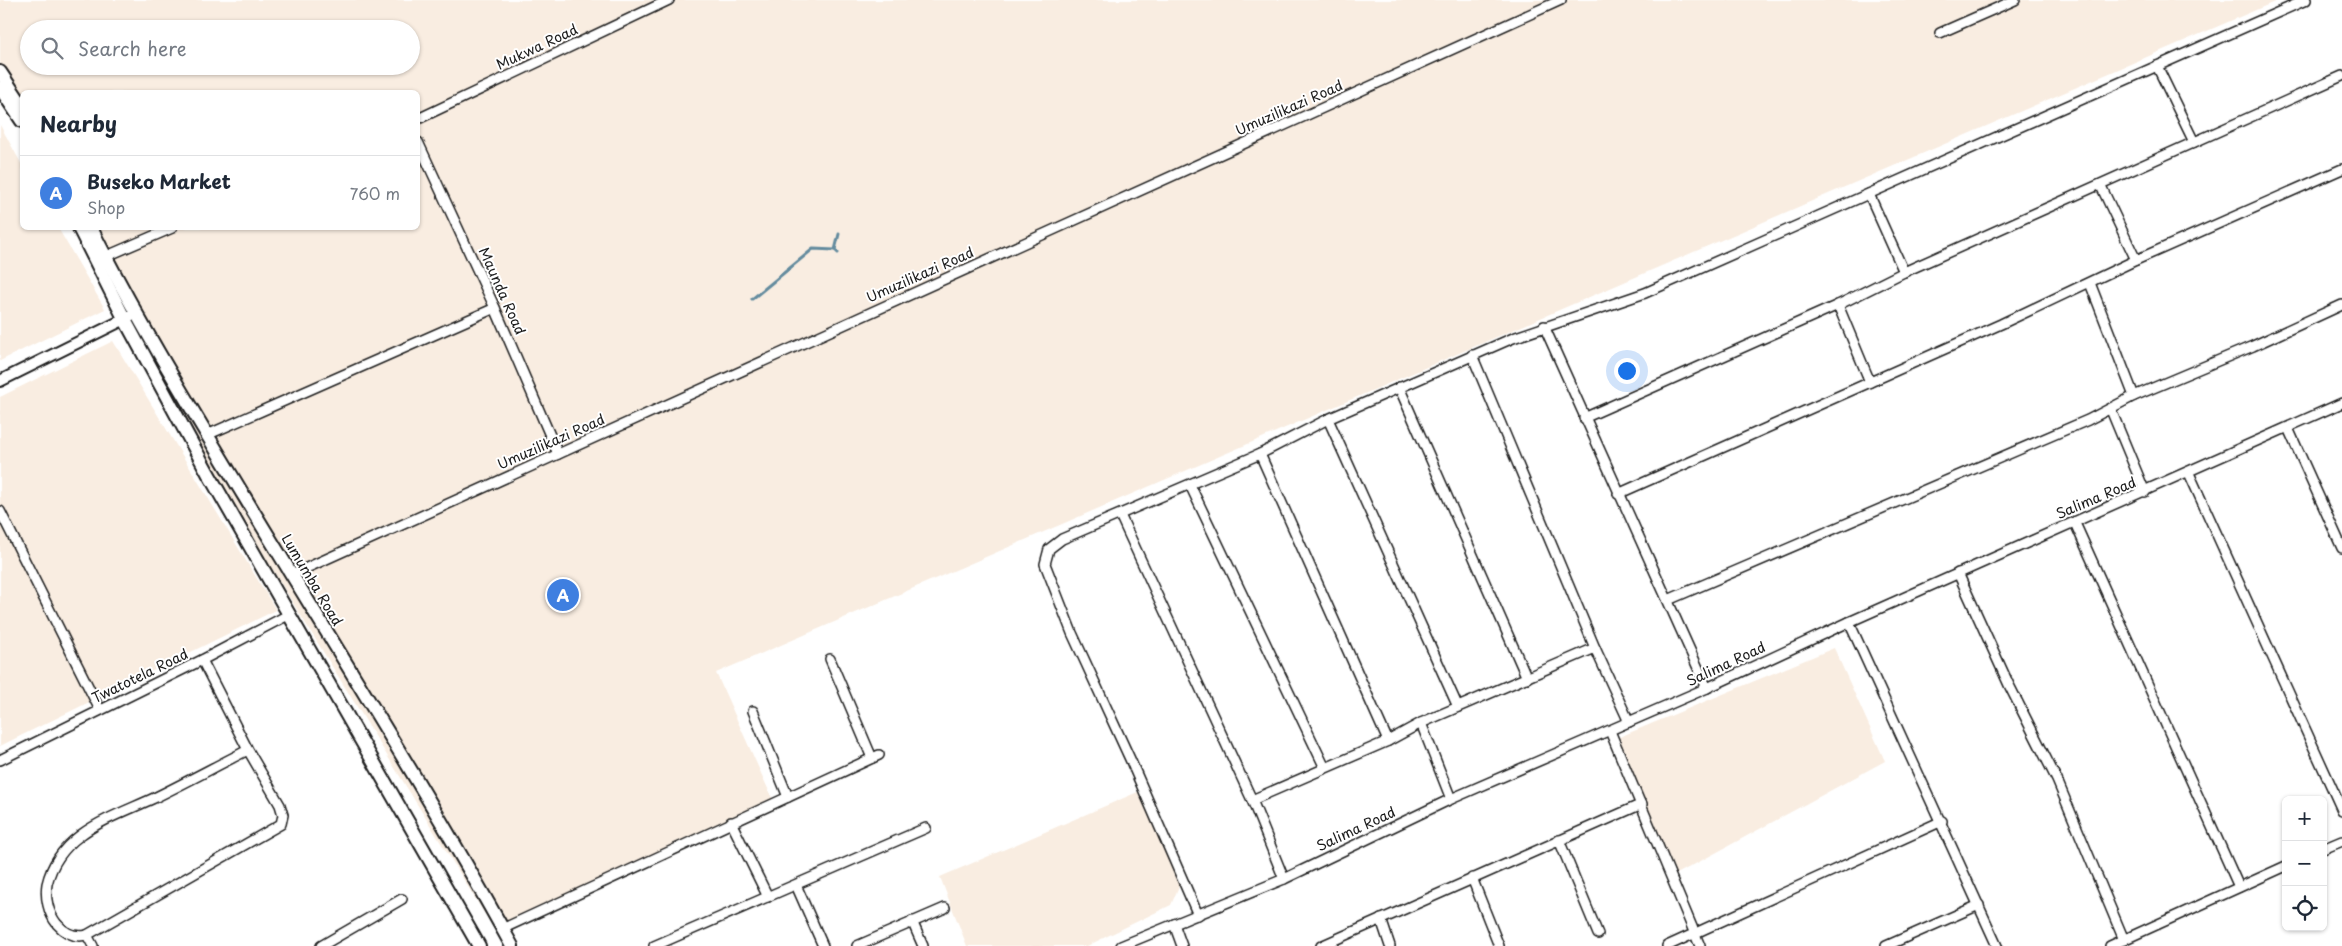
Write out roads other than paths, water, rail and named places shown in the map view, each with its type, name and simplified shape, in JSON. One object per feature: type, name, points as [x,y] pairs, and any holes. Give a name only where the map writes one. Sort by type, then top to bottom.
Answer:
[{"type":"main road","points":[[0,72],[20,103]]},
{"type":"main road","points":[[0,88],[20,119]]},
{"type":"main road","name":"Lumumba Road","points":[[81,230],[100,259],[130,316],[196,450],[479,946]]},
{"type":"main road","name":"Lumumba Road","points":[[92,230],[100,259]]},
{"type":"main road","name":"Lumumba Road","points":[[130,316],[207,435],[290,575],[380,720],[512,946]]},
{"type":"street","name":"Mukwa Road","points":[[420,118],[669,0]]},
{"type":"street","name":"Umuzilikazi Road","points":[[290,575],[1561,0]]},
{"type":"street","points":[[1940,33],[2016,0]]},
{"type":"street","points":[[1198,915],[1130,759],[1072,633],[1046,564],[1049,549],[1062,539],[1260,454],[1328,419],[1472,355],[1544,326],[1645,293],[2306,0]]},
{"type":"street","points":[[2157,66],[2194,142]]},
{"type":"street","points":[[1584,418],[2342,76]]},
{"type":"street","name":"Maunda Road","points":[[420,146],[495,308],[558,454]]},
{"type":"street","points":[[1618,494],[2342,169]]},
{"type":"street","points":[[2101,186],[2136,260]]},
{"type":"street","points":[[1869,194],[1904,272]]},
{"type":"street","points":[[100,259],[167,230]]},
{"type":"street","points":[[2090,283],[2134,396]]},
{"type":"street","points":[[1838,304],[1870,382]]},
{"type":"street","points":[[1668,600],[2110,410],[2134,396],[2253,346],[2342,304]]},
{"type":"street","points":[[207,435],[495,308]]},
{"type":"street","points":[[0,381],[130,316]]},
{"type":"street","points":[[1544,326],[1618,494],[1707,688]]},
{"type":"street","points":[[1472,355],[1595,648],[1629,722]]},
{"type":"street","points":[[1399,387],[1527,678]]},
{"type":"street","name":"Salima Road","points":[[1121,946],[1284,878],[1451,799],[1707,688],[1958,573],[2189,473],[2342,403]]},
{"type":"street","points":[[2110,410],[2145,492]]},
{"type":"street","points":[[1328,419],[1458,707]]},
{"type":"street","points":[[2288,428],[2342,548]]},
{"type":"street","points":[[1260,454],[1388,741]]},
{"type":"street","points":[[2189,473],[2342,810]]},
{"type":"street","points":[[1190,485],[1325,768]]},
{"type":"street","points":[[0,511],[100,710]]},
{"type":"street","points":[[1120,515],[1252,800],[1284,878]]},
{"type":"street","points":[[2075,523],[2239,887]]},
{"type":"street","points":[[1958,573],[2009,685],[2057,780],[2124,940]]},
{"type":"street","name":"Twatotela Road","points":[[0,760],[202,660],[290,614]]},
{"type":"street","points":[[1849,622],[1942,821],[1997,946]]},
{"type":"street","points":[[1252,800],[1388,741],[1421,723],[1595,648]]},
{"type":"street","points":[[502,930],[876,757],[830,659]]},
{"type":"street","points":[[202,660],[248,750],[280,805],[283,815],[281,824],[87,935],[78,937],[62,930],[50,912],[46,889],[52,868],[71,842],[102,822],[248,750]]},
{"type":"street","points":[[753,711],[788,797]]},
{"type":"street","points":[[1421,723],[1451,799]]},
{"type":"street","points":[[1610,731],[1700,946]]},
{"type":"street","points":[[1321,946],[1642,804]]},
{"type":"street","points":[[1666,946],[1942,821]]},
{"type":"street","points":[[732,822],[768,897]]},
{"type":"street","points":[[655,946],[926,828]]},
{"type":"street","points":[[1558,840],[1598,934]]},
{"type":"street","points":[[2327,847],[2342,841]]},
{"type":"street","points":[[2110,946],[2282,868]]},
{"type":"street","points":[[1472,878],[1499,946]]},
{"type":"street","points":[[796,884],[823,946]]},
{"type":"street","points":[[321,946],[402,899]]},
{"type":"street","points":[[1886,946],[1979,905]]},
{"type":"street","points":[[857,946],[945,908]]},
{"type":"street","points":[[1381,919],[1390,946]]},
{"type":"street","points":[[912,921],[923,946]]},
{"type":"street","points":[[1174,924],[1182,946]]},
{"type":"street","points":[[87,935],[93,946]]},
{"type":"waterway","points":[[835,250],[839,234]]},
{"type":"waterway","points":[[752,299],[813,249],[835,250],[838,253]]},
{"type":"place","name":"Buseko Market","points":[[563,595]]}]
